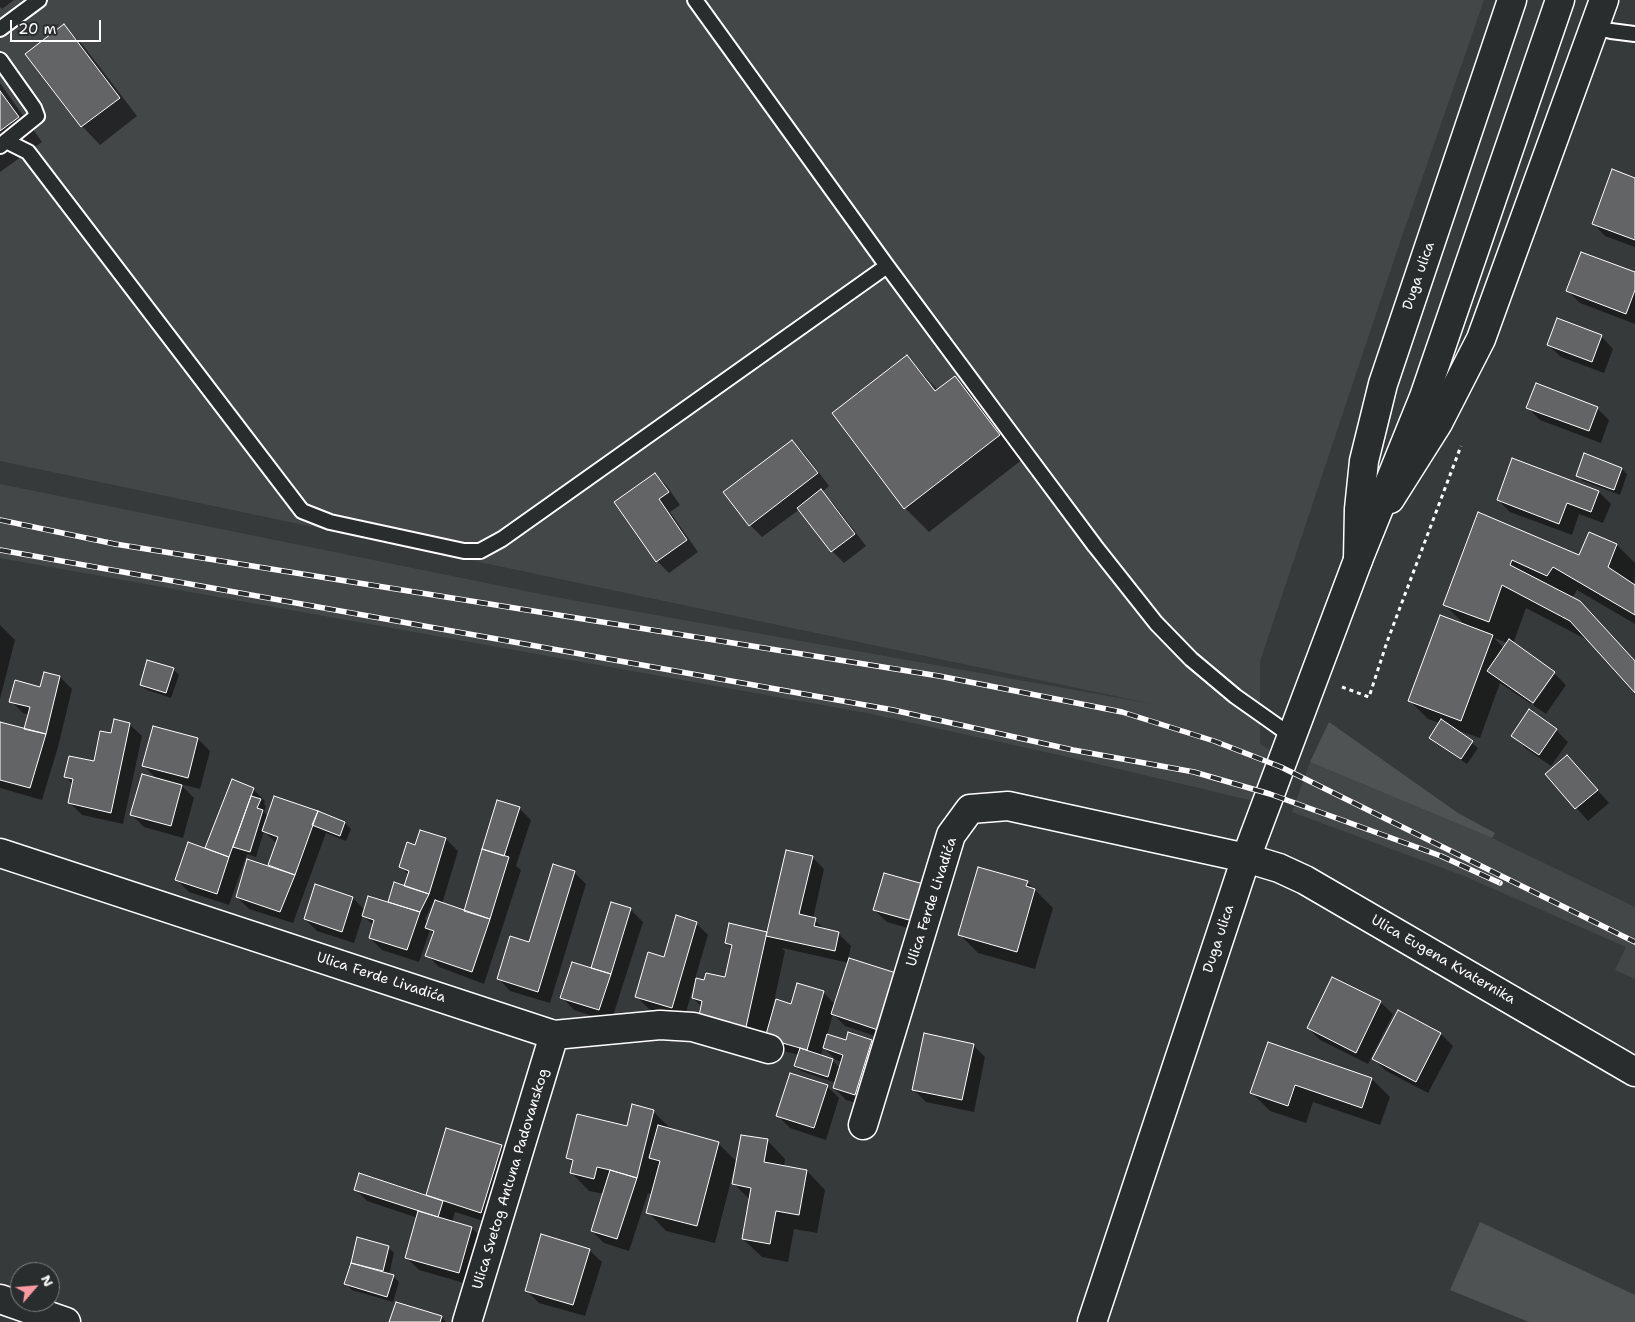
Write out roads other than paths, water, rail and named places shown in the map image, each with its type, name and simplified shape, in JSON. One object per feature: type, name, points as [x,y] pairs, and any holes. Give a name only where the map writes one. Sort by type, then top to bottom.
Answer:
[{"type":"street","name":"Duga ulica","points":[[1358,560],[1358,509],[1364,461],[1383,384],[1512,0]]},
{"type":"street","name":"Duga ulica","points":[[1092,1322],[1246,858],[1358,560],[1424,397],[1560,0]]},
{"type":"street","name":"Duga ulica","points":[[1370,530],[1438,423],[1481,340],[1604,0]]},
{"type":"street","name":"Ulica Ferde Livadića","points":[[863,1125],[951,835],[970,809],[1008,806],[1246,858]]},
{"type":"street","name":"Ulica Ferde Livadića","points":[[0,853],[554,1035],[660,1025],[693,1027],[769,1049]]},
{"type":"street","name":"Ulica Eugena Kvaternika","points":[[1246,858],[1279,868],[1306,880],[1635,1072]]},
{"type":"street","name":"Ulica Svetog Antuna Padovanskog","points":[[468,1322],[554,1035]]},
{"type":"street","points":[[0,1299],[66,1322]]},
{"type":"lane","points":[[0,29],[40,0]]},
{"type":"lane","points":[[694,0],[887,266],[1095,546],[1156,622],[1191,658],[1236,696],[1293,737]]},
{"type":"lane","points":[[1594,27],[1635,34]]},
{"type":"lane","points":[[0,60],[34,108],[37,116],[3,143]]},
{"type":"lane","points":[[3,143],[28,152],[302,511],[330,522],[464,551],[480,551],[502,539],[887,266]]},
{"type":"railway","points":[[0,520],[115,544],[939,676],[1122,712],[1214,741],[1281,767],[1635,942]]},
{"type":"railway","points":[[0,550],[893,710],[1073,750],[1194,772],[1270,794],[1441,856],[1500,883]]}]
